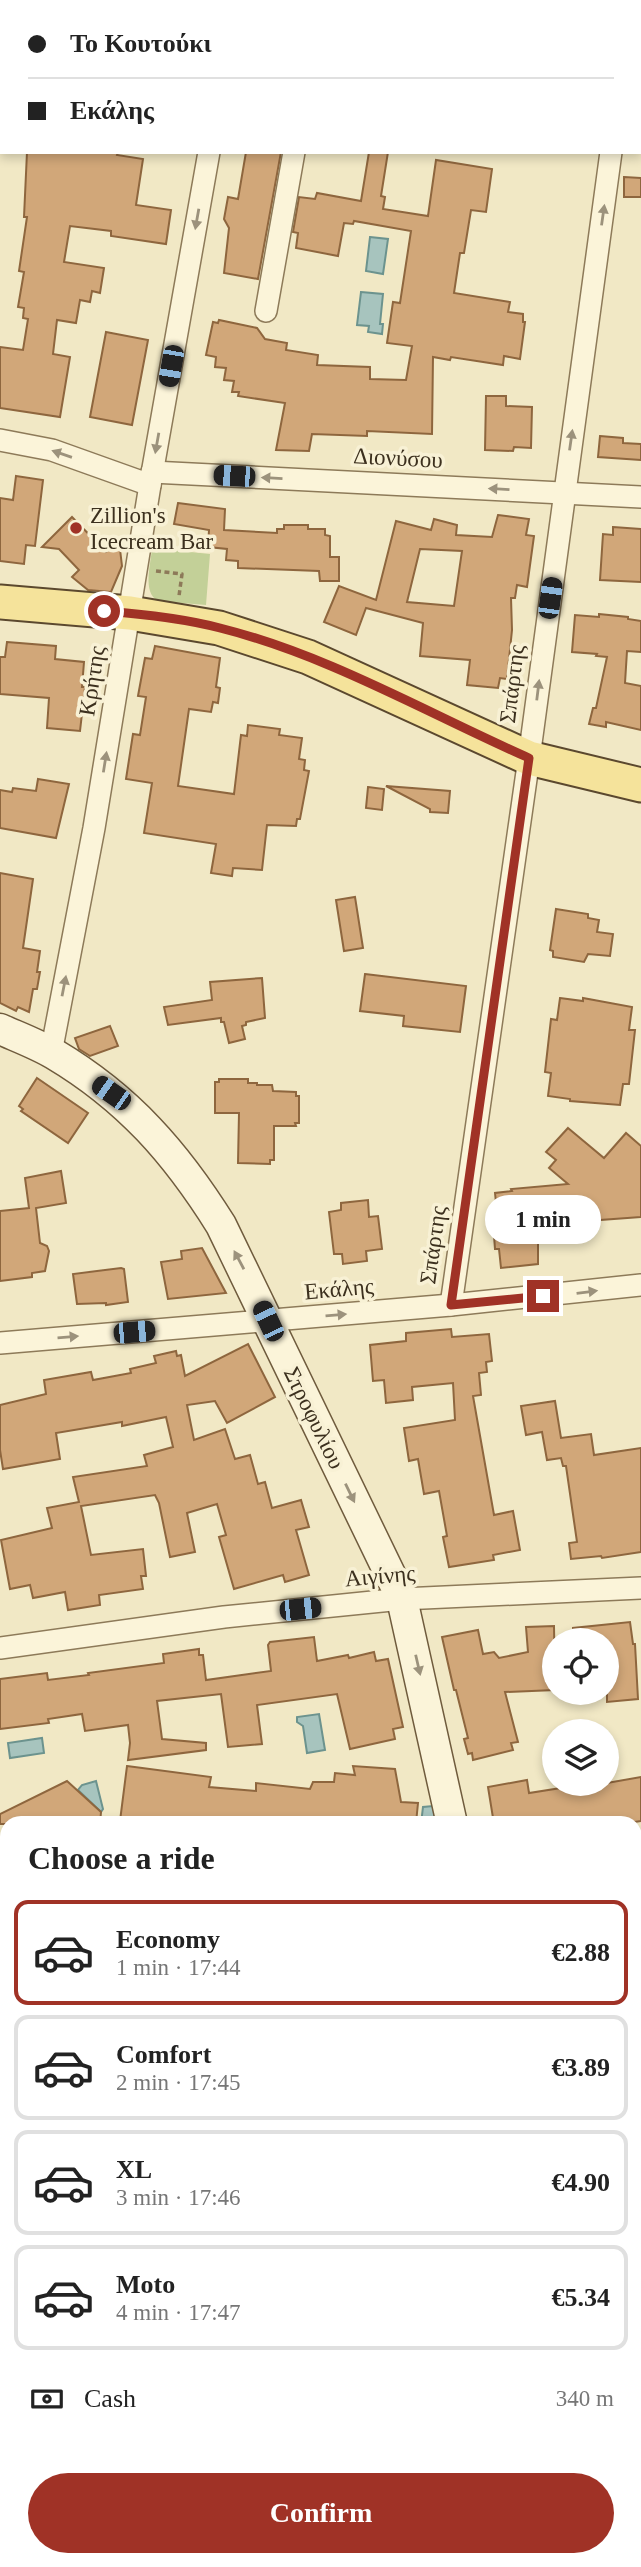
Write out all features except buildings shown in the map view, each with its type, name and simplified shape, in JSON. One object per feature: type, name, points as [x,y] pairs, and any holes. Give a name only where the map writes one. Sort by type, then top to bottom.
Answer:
[{"type":"main road","points":[[0,602],[177,619],[245,635],[308,657],[529,758],[641,785]]},
{"type":"street","name":"Κρήτης","points":[[51,1053],[94,828],[151,479],[209,154]]},
{"type":"street","points":[[266,311],[293,154]]},
{"type":"street","name":"Σπάρτης","points":[[451,1305],[611,154]]},
{"type":"street","name":"Διονύσου","points":[[0,440],[52,450],[151,479],[564,492],[641,497]]},
{"type":"street","name":"Στροφυλίου","points":[[0,1029],[51,1053],[111,1093],[163,1143],[192,1180],[221,1225],[402,1599],[450,1816]]},
{"type":"street","name":"Εκάλης","points":[[0,1343],[641,1286]]},
{"type":"street","name":"Αιγίνης","points":[[0,1648],[224,1617],[402,1599],[641,1588]]},
{"type":"path","points":[[137,568],[182,573],[177,619]]},
{"type":"green space","points":[[152,548],[210,554],[206,605],[158,601],[153,597],[149,584]]},
{"type":"water","points":[[370,237],[388,239],[383,274],[366,271]]},
{"type":"water","points":[[361,292],[383,294],[380,324],[383,324],[382,334],[368,332],[369,326],[357,325]]},
{"type":"water","points":[[319,1714],[325,1750],[307,1753],[303,1726],[297,1722],[297,1717]]},
{"type":"water","points":[[42,1738],[44,1753],[10,1758],[8,1743]]},
{"type":"water","points":[[96,1781],[103,1809],[101,1812],[78,1790],[82,1785]]},
{"type":"water","points":[[433,1806],[435,1816],[422,1816],[423,1807]]},
{"type":"place","name":"Zillion's Icecream Bar","points":[[76,528]]},
{"type":"route","points":[[104,611],[177,619],[258,639],[380,688],[529,758],[451,1305],[543,1296]]}]
